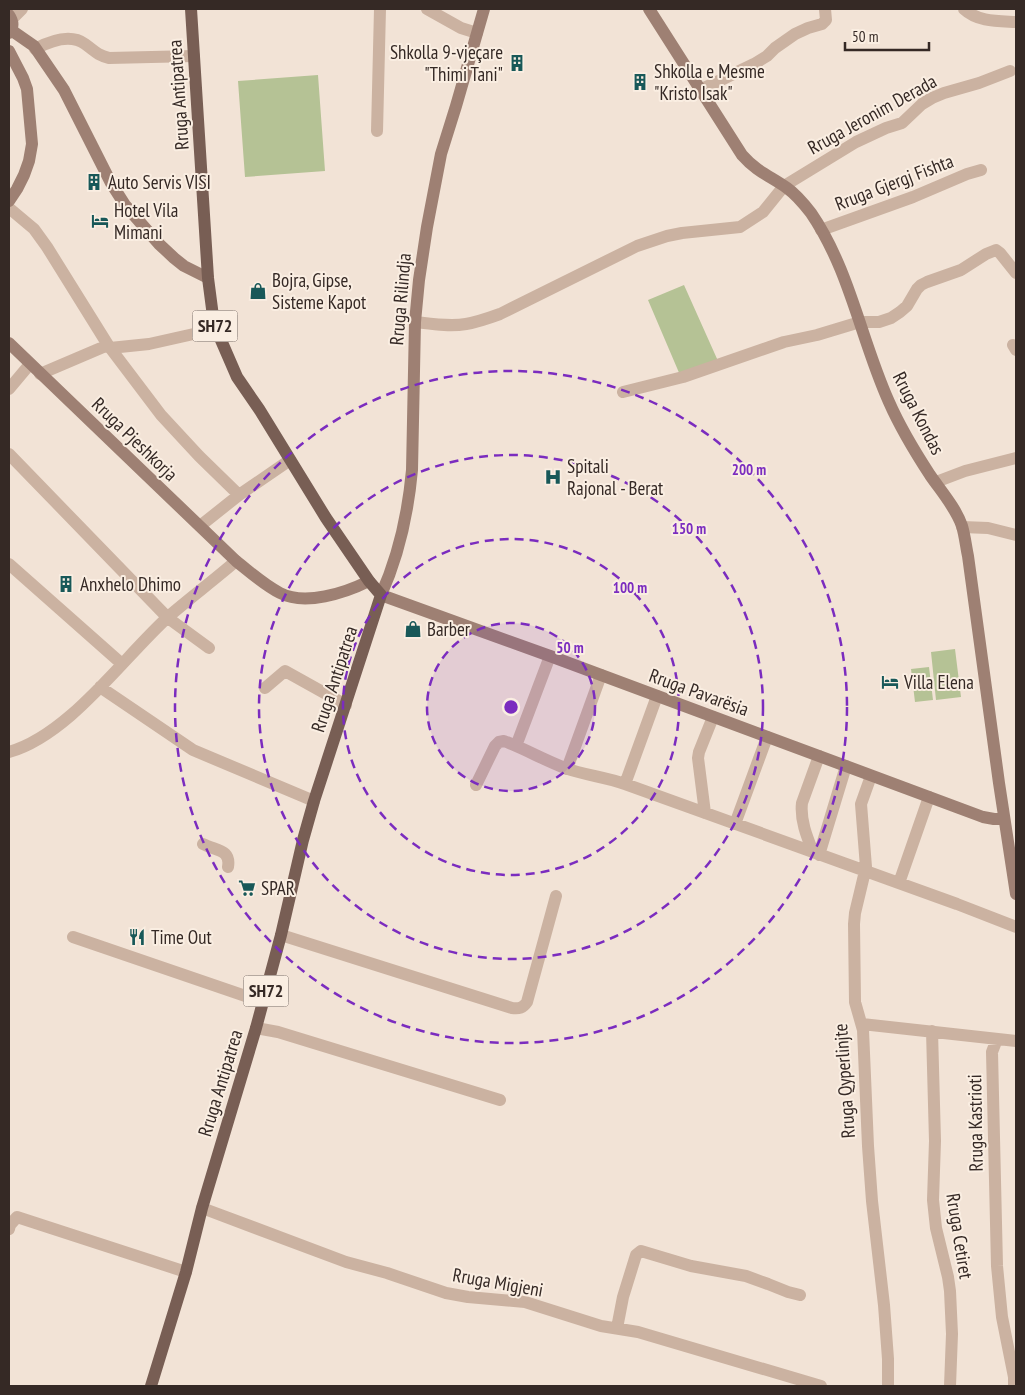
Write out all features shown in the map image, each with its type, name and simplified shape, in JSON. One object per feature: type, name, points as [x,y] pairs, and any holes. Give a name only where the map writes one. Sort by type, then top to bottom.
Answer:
[{"type":"main road","name":"Rruga Antipatrea","points":[[152,1386],[186,1272],[202,1208],[256,1028],[314,801],[381,595],[369,581],[326,518],[259,409],[236,377],[216,329],[211,311],[208,278],[191,9]]},
{"type":"street","points":[[22,9],[10,24],[35,49],[64,90],[111,184],[125,205],[159,244],[174,258],[184,266],[208,278]]},
{"type":"street","points":[[377,131],[380,9]]},
{"type":"street","points":[[427,9],[461,28],[478,33]]},
{"type":"street","name":"Rruga Rilindja","points":[[381,595],[399,548],[410,495],[415,322],[427,227],[441,154],[484,9]]},
{"type":"street","name":"Rruga Kondas","points":[[649,9],[742,155],[761,173],[796,194],[821,230],[836,258],[890,403],[913,446],[962,527],[968,556],[1016,894]]},
{"type":"street","points":[[700,90],[754,64],[767,56],[785,40],[796,34],[822,24],[826,20],[825,9]]},
{"type":"street","points":[[964,9],[976,17],[987,20],[1016,22]]},
{"type":"street","points":[[35,49],[54,41],[66,39],[78,40],[99,55],[110,58],[194,56]]},
{"type":"street","points":[[9,51],[27,89],[32,144],[24,175],[9,201]]},
{"type":"street","name":"Rruga Jeronim Derada","points":[[415,322],[453,325],[482,320],[500,314],[617,255],[645,243],[682,233],[740,227],[763,212],[784,186],[856,142],[902,123],[922,104],[932,98],[1010,72]]},
{"type":"street","name":"Rruga Gjergj Fishta","points":[[821,230],[981,170]]},
{"type":"street","points":[[9,208],[34,229],[109,347],[161,415],[239,495]]},
{"type":"street","points":[[623,392],[683,377],[784,342],[817,335],[860,322],[879,322],[891,318],[907,306],[921,285],[961,270],[996,250],[1016,273]]},
{"type":"street","points":[[40,374],[109,347],[149,344],[216,329]]},
{"type":"street","name":"Rruga Pjeshkorja","points":[[9,343],[236,561],[267,585],[281,594],[296,598],[315,598],[337,594],[369,581]]},
{"type":"street","points":[[9,389],[30,364]]},
{"type":"street","points":[[9,454],[168,618],[209,648]]},
{"type":"street","points":[[936,482],[951,475],[1016,458]]},
{"type":"street","points":[[200,526],[239,495],[290,460]]},
{"type":"street","points":[[962,527],[988,528],[1016,536]]},
{"type":"street","points":[[9,752],[42,737],[68,717],[100,688],[168,618],[236,561]]},
{"type":"street","points":[[9,564],[122,664]]},
{"type":"street","name":"Rruga Pavarësia","points":[[381,595],[989,819],[1004,818]]},
{"type":"street","points":[[516,746],[550,656]]},
{"type":"street","points":[[265,688],[284,671],[346,705]]},
{"type":"street","points":[[567,768],[601,675]]},
{"type":"street","points":[[100,688],[193,750],[314,801]]},
{"type":"street","points":[[625,784],[657,696]]},
{"type":"street","points":[[704,814],[698,758],[713,717]]},
{"type":"street","points":[[735,824],[767,737]]},
{"type":"street","points":[[476,785],[496,744],[504,741],[567,768],[625,784],[1016,927]]},
{"type":"street","points":[[816,854],[808,839],[801,810],[819,756]]},
{"type":"street","points":[[816,854],[846,766]]},
{"type":"street","name":"Rruga Qyperlinjte","points":[[871,776],[861,804],[866,860],[854,924],[855,1002],[862,1024],[868,1155],[885,1313],[888,1386]]},
{"type":"street","points":[[899,883],[929,797]]},
{"type":"street","points":[[203,844],[227,855],[229,860],[228,867]]},
{"type":"street","points":[[281,935],[503,1006],[518,1009],[527,1002],[556,896]]},
{"type":"street","points":[[74,937],[263,1002]]},
{"type":"street","points":[[862,1024],[1016,1041]]},
{"type":"street","points":[[256,1028],[278,1032],[500,1100]]},
{"type":"street","name":"Rruga Cetiret","points":[[932,1032],[935,1141],[933,1200],[936,1228],[950,1291],[952,1334],[950,1386]]},
{"type":"street","name":"Rruga Kastrioti","points":[[997,1039],[992,1052],[996,1243],[1002,1317],[1014,1377],[1014,1386]]},
{"type":"street","name":"Rruga Migjeni","points":[[202,1208],[346,1262],[387,1273],[446,1293],[468,1297],[526,1302],[601,1326],[638,1332],[822,1386]]},
{"type":"street","points":[[9,1229],[17,1217],[186,1272]]},
{"type":"street","points":[[617,1328],[623,1297],[636,1255],[641,1251],[698,1268],[746,1276],[800,1295]]},
{"type":"green space","points":[[318,75],[325,171],[245,177],[238,81]]},
{"type":"green space","points":[[684,285],[718,361],[680,375],[648,300]]},
{"type":"green space","points":[[955,649],[961,697],[936,700],[931,652]]},
{"type":"green space","points":[[929,667],[933,700],[915,702],[911,669]]},
{"type":"place","name":"Shkolla 9-vjeçare \"Thimi Tani\"","points":[[517,63]]},
{"type":"place","name":"Shkolla e Mesme \"Kristo Isak\"","points":[[640,82]]},
{"type":"place","name":"Auto Servis VISI","points":[[94,182]]},
{"type":"place","name":"Hotel Vila Mimani","points":[[100,221]]},
{"type":"place","name":"Bojra, Gipse, Sisteme Kapot","points":[[258,291]]},
{"type":"place","name":"Spitali Rajonal - Berat","points":[[553,477]]},
{"type":"place","name":"Anxhelo Dhimo","points":[[66,584]]},
{"type":"place","name":"Barber","points":[[413,629]]},
{"type":"place","name":"Villa Elena","points":[[890,682]]},
{"type":"place","name":"SPAR","points":[[247,888]]},
{"type":"place","name":"Time Out","points":[[137,937]]}]
